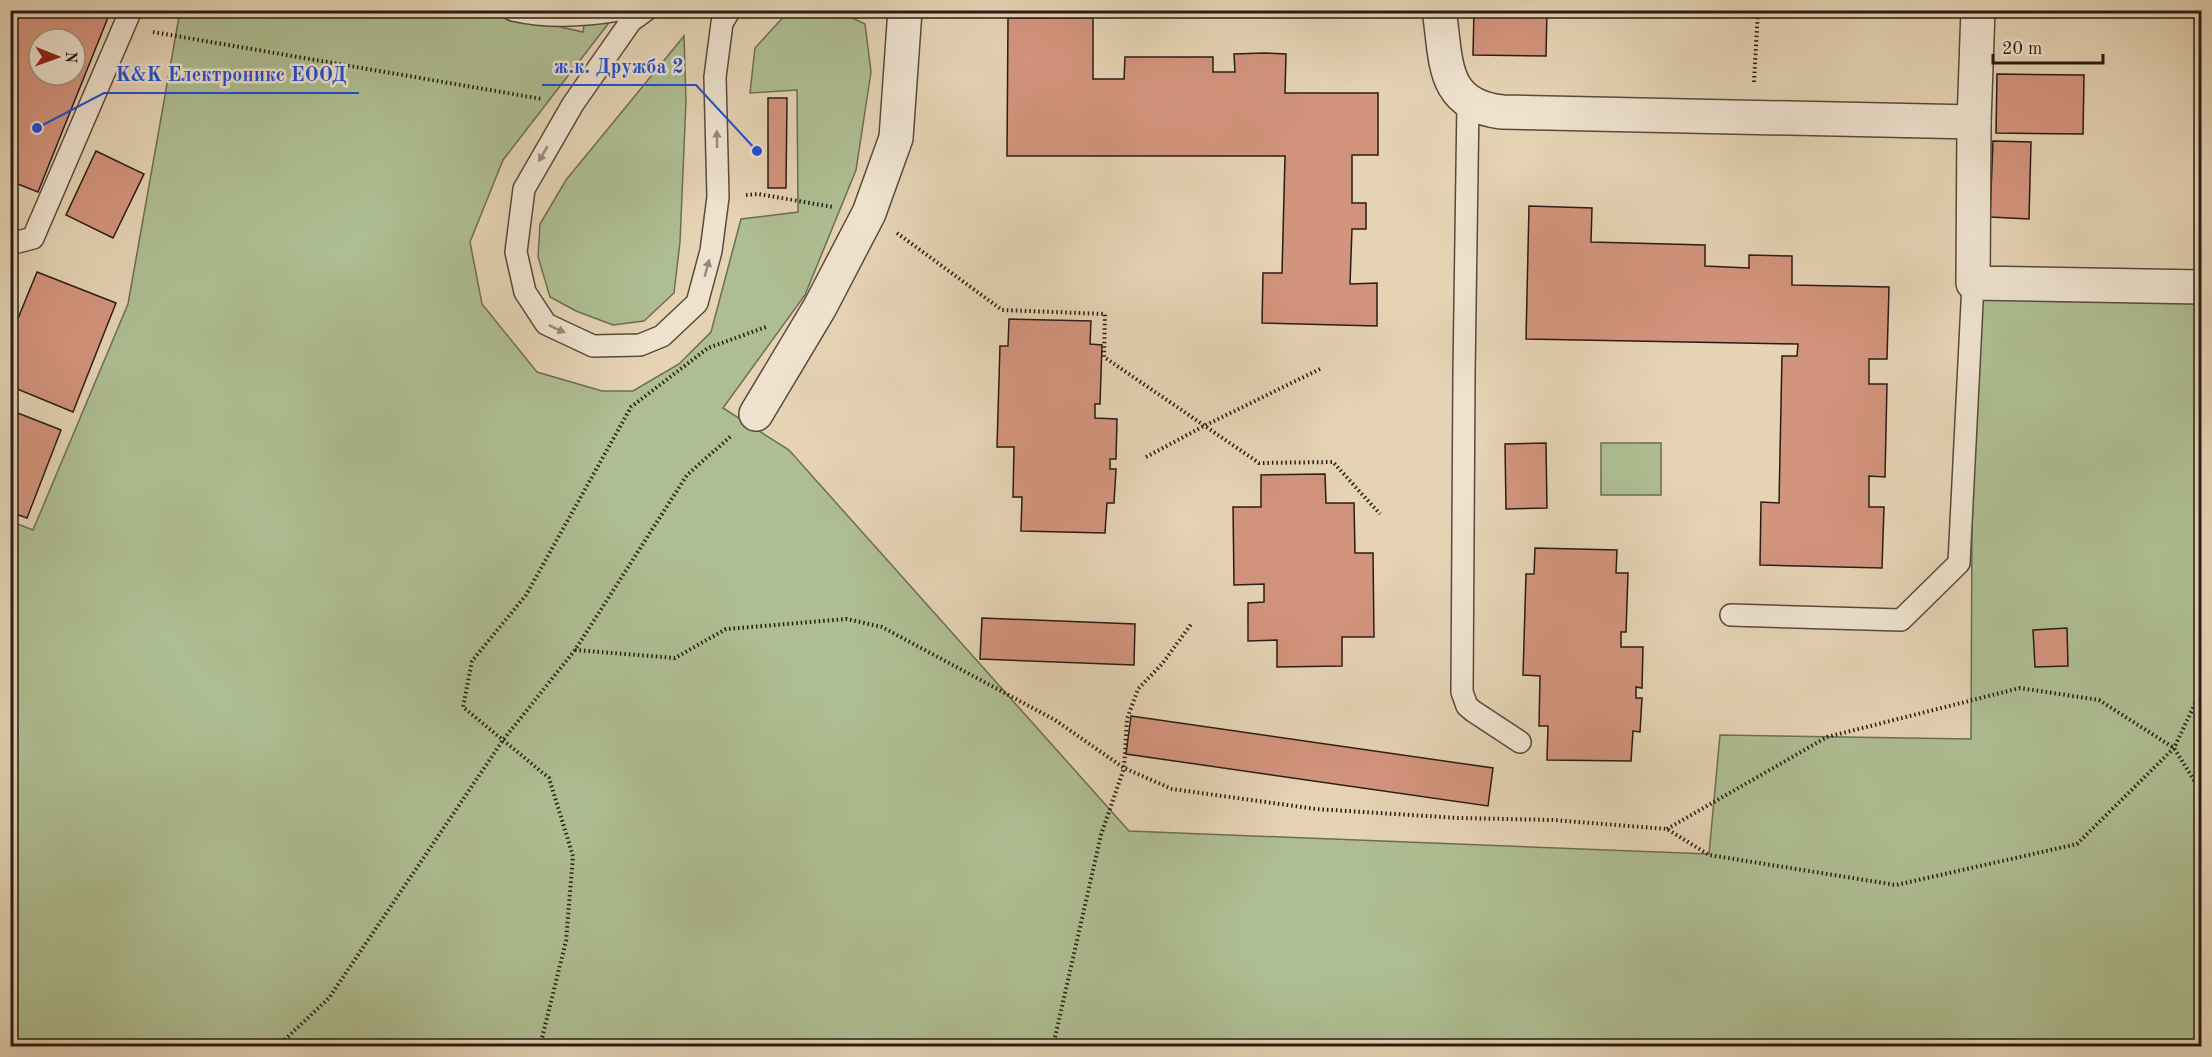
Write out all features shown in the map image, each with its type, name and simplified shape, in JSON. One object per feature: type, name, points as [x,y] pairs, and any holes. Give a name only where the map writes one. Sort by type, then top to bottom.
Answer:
[{"type":"street","points":[[756,414],[820,307],[869,213],[896,138],[905,10]]},
{"type":"street","points":[[1439,10],[1449,75],[1454,89],[1468,102],[1483,110],[1974,122]]},
{"type":"street","points":[[1978,10],[1974,122],[1973,283],[2202,287]]},
{"type":"lane","points":[[513,10],[529,14],[589,15],[619,10]]},
{"type":"lane","points":[[646,10],[631,21],[573,104],[524,189],[516,252],[525,292],[546,324],[593,346],[640,345],[662,336],[698,303],[711,251],[718,197],[715,77],[722,23],[730,10]]},
{"type":"lane","points":[[10,244],[33,238],[128,19]]},
{"type":"lane","points":[[1468,102],[1463,385],[1462,692],[1467,706],[1520,742]]},
{"type":"lane","points":[[1731,615],[1901,620],[1959,563],[1973,283]]},
{"type":"path","points":[[1752,118],[1758,10]]},
{"type":"path","points":[[128,19],[573,104]]},
{"type":"path","points":[[718,197],[758,194],[869,213],[1002,310],[1105,314],[1104,357],[1259,463],[1333,462],[1380,514]]},
{"type":"path","points":[[540,1047],[566,940],[573,856],[549,778],[464,706],[472,661],[526,595],[631,407],[708,348],[820,307]]},
{"type":"path","points":[[1146,456],[1323,368]]},
{"type":"path","points":[[278,1047],[329,998],[503,740],[574,650],[687,475],[756,414]]},
{"type":"path","points":[[574,650],[675,658],[726,629],[846,619],[882,627],[1055,720],[1124,768],[1172,789],[1316,809],[1458,818],[1553,820],[1667,829],[1709,855],[1896,885],[2077,844],[2174,748],[2202,689]]},
{"type":"path","points":[[1053,1047],[1101,835],[1124,768],[1126,718],[1138,689],[1162,664],[1192,623]]},
{"type":"path","points":[[1667,829],[1827,737],[2020,688],[2099,700],[2174,748],[2202,793]]},
{"type":"green space","points":[[486,10],[583,32],[586,11],[618,11],[503,160],[470,242],[482,304],[537,372],[602,391],[633,391],[679,364],[711,332],[741,219],[798,212],[797,90],[750,93],[755,48],[787,13],[840,12],[865,24],[871,72],[856,170],[805,295],[723,408],[789,450],[1129,831],[1709,854],[1720,735],[1971,739],[1973,283],[2201,287],[2201,1046],[11,1046],[10,521],[33,530],[128,304],[180,11]]},
{"type":"green space","points":[[684,36],[686,101],[680,242],[674,293],[644,321],[613,325],[576,311],[550,297],[538,257],[540,224],[566,180]]},
{"type":"green space","points":[[1601,443],[1661,443],[1661,495],[1601,495]]},
{"type":"building","points":[[10,10],[111,10],[87,70],[87,27],[27,27],[27,87],[80,87],[38,192],[10,181]]},
{"type":"building","points":[[1474,10],[1547,10],[1546,56],[1473,55]]},
{"type":"building","points":[[2097,10],[2175,10],[2174,17],[2097,15]]},
{"type":"building","points":[[1008,18],[1093,18],[1093,79],[1124,79],[1125,57],[1213,57],[1213,72],[1235,72],[1234,54],[1286,54],[1285,93],[1378,93],[1378,155],[1352,155],[1352,203],[1366,203],[1366,229],[1352,229],[1350,284],[1377,283],[1377,326],[1262,323],[1263,273],[1282,273],[1285,156],[1007,156]]},
{"type":"building","points":[[1997,74],[2084,75],[2083,134],[1996,133]]},
{"type":"building","points":[[768,98],[787,98],[786,188],[768,188]]},
{"type":"building","points":[[1993,141],[2031,142],[2029,219],[1990,217]]},
{"type":"building","points":[[96,151],[144,174],[113,238],[66,215]]},
{"type":"building","points":[[2198,195],[2202,195],[2202,232],[2197,232]]},
{"type":"building","points":[[1529,206],[1592,208],[1591,242],[1705,245],[1705,266],[1749,268],[1749,255],[1792,256],[1792,285],[1889,287],[1887,359],[1869,359],[1869,384],[1887,384],[1885,477],[1869,476],[1869,507],[1884,507],[1882,568],[1760,565],[1761,502],[1779,503],[1782,356],[1797,356],[1798,344],[1526,339]]},
{"type":"building","points":[[37,272],[116,303],[73,412],[10,386],[10,338]]},
{"type":"building","points":[[1009,319],[1091,321],[1090,344],[1102,345],[1100,404],[1095,404],[1095,418],[1117,419],[1116,459],[1110,459],[1110,469],[1116,469],[1114,503],[1107,503],[1105,533],[1021,531],[1022,497],[1013,497],[1014,447],[997,447],[1000,346],[1008,346]]},
{"type":"building","points":[[10,410],[61,430],[27,518],[10,512]]},
{"type":"building","points":[[1546,443],[1547,508],[1506,509],[1505,444]]},
{"type":"building","points":[[1325,474],[1326,503],[1354,503],[1355,553],[1373,553],[1374,637],[1342,637],[1342,666],[1277,667],[1277,640],[1248,641],[1248,603],[1264,602],[1264,584],[1234,585],[1233,507],[1261,507],[1261,475]]},
{"type":"building","points":[[1535,548],[1617,550],[1616,573],[1628,573],[1626,632],[1621,632],[1621,647],[1643,647],[1642,688],[1636,687],[1636,698],[1642,698],[1640,732],[1633,731],[1631,761],[1547,760],[1548,726],[1539,726],[1540,676],[1523,675],[1526,574],[1534,574]]},
{"type":"building","points":[[982,618],[1135,624],[1134,665],[980,659]]},
{"type":"building","points":[[2067,628],[2068,666],[2035,667],[2033,630]]},
{"type":"building","points":[[1131,716],[1493,768],[1488,806],[1126,754]]},
{"type":"place","name":"K&K Електроникс ЕООД","points":[[37,128]]},
{"type":"place","name":"ж.к. Дружба 2","points":[[757,151]]}]
